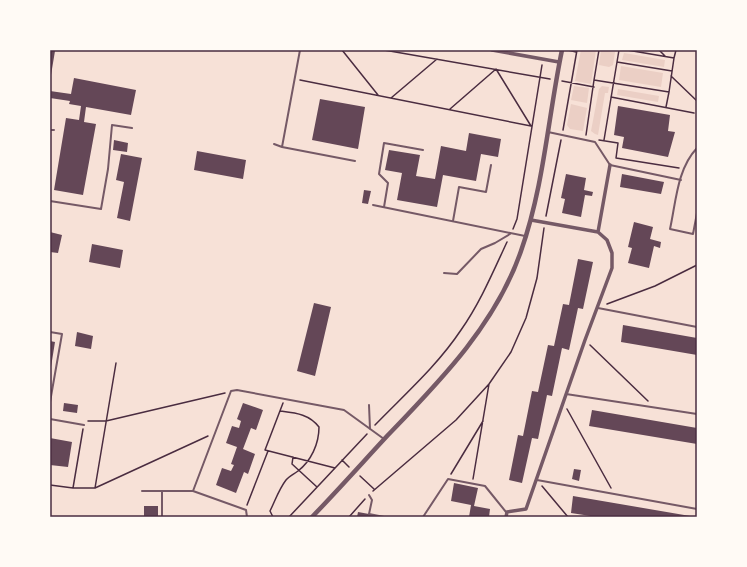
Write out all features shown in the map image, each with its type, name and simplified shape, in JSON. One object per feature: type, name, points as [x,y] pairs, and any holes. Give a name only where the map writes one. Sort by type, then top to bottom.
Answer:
[{"type":"street","points":[[492,50],[559,62]]},
{"type":"street","points":[[312,517],[432,389],[476,336],[512,275],[531,220],[562,50]]},
{"type":"street","points":[[598,232],[610,165]]},
{"type":"street","points":[[506,517],[507,512],[526,509],[585,340],[612,268],[612,253],[610,246],[607,240],[598,232],[531,220]]},
{"type":"lane","points":[[282,148],[300,50]]},
{"type":"lane","points":[[50,201],[101,209],[108,169],[112,125],[132,128]]},
{"type":"lane","points":[[548,132],[595,142],[610,165],[681,180]]},
{"type":"lane","points":[[384,207],[388,182],[379,174],[384,143],[423,150]]},
{"type":"lane","points":[[274,144],[282,148],[355,161]]},
{"type":"lane","points":[[697,148],[688,157],[683,169],[670,229],[693,234],[697,213]]},
{"type":"lane","points":[[453,221],[459,187],[486,192],[491,165]]},
{"type":"lane","points":[[373,205],[526,236]]},
{"type":"lane","points":[[444,274],[457,274],[481,249],[495,243],[511,233]]},
{"type":"lane","points":[[598,308],[697,327]]},
{"type":"lane","points":[[50,332],[62,334],[50,402]]},
{"type":"lane","points":[[193,491],[231,391],[237,390],[344,410],[384,439]]},
{"type":"lane","points":[[566,394],[697,414]]},
{"type":"lane","points":[[369,405],[370,430]]},
{"type":"lane","points":[[50,419],[84,425]]},
{"type":"lane","points":[[423,517],[448,479],[485,486],[507,512]]},
{"type":"lane","points":[[537,480],[697,510]]},
{"type":"lane","points":[[142,491],[193,491],[246,510],[247,517]]},
{"type":"lane","points":[[162,491],[162,517]]},
{"type":"lane","points":[[369,495],[372,500],[369,514],[384,517]]},
{"type":"path","points":[[342,50],[378,95]]},
{"type":"path","points":[[384,50],[594,87]]},
{"type":"path","points":[[566,50],[577,52]]},
{"type":"path","points":[[580,135],[586,136],[599,50]]},
{"type":"path","points":[[604,140],[612,97],[618,50]]},
{"type":"path","points":[[627,50],[674,58]]},
{"type":"path","points":[[659,50],[665,57]]},
{"type":"path","points":[[666,107],[676,50]]},
{"type":"path","points":[[391,98],[436,59]]},
{"type":"path","points":[[617,62],[672,71]]},
{"type":"path","points":[[450,110],[496,69]]},
{"type":"path","points":[[496,69],[531,126]]},
{"type":"path","points":[[671,76],[697,101]]},
{"type":"path","points":[[289,517],[370,430],[426,374],[461,330],[492,277],[516,219],[540,77]]},
{"type":"path","points":[[294,79],[531,126]]},
{"type":"path","points":[[594,80],[668,92]]},
{"type":"path","points":[[612,97],[694,113]]},
{"type":"path","points":[[562,131],[568,132]]},
{"type":"path","points":[[598,139],[618,143],[616,158],[683,169]]},
{"type":"path","points":[[598,308],[655,286],[697,265]]},
{"type":"path","points":[[585,340],[654,407]]},
{"type":"path","points":[[95,488],[116,363]]},
{"type":"path","points":[[472,483],[490,384]]},
{"type":"path","points":[[73,488],[84,421],[106,421],[231,391]]},
{"type":"path","points":[[284,399],[265,450],[335,468]]},
{"type":"path","points":[[563,403],[615,494]]},
{"type":"path","points":[[272,517],[270,511],[286,480],[299,470],[317,446],[319,427],[310,418],[302,414],[280,411]]},
{"type":"path","points":[[448,479],[484,419]]},
{"type":"path","points":[[50,484],[73,488],[95,488],[215,433]]},
{"type":"path","points":[[246,510],[268,451]]},
{"type":"path","points":[[293,457],[292,464],[317,487]]},
{"type":"path","points":[[537,480],[568,517]]},
{"type":"shaded area","points":[[581,50],[596,50],[591,84],[575,81]]},
{"type":"shaded area","points":[[601,50],[615,52],[613,65],[609,67],[599,65]]},
{"type":"shaded area","points":[[624,53],[665,60],[664,67],[622,60]]},
{"type":"shaded area","points":[[621,66],[663,73],[661,87],[619,80]]},
{"type":"shaded area","points":[[574,86],[589,88],[587,103],[571,100]]},
{"type":"shaded area","points":[[602,86],[609,87],[608,93],[605,93],[598,135],[591,131],[599,89]]},
{"type":"shaded area","points":[[618,89],[659,96],[658,102],[617,95]]},
{"type":"shaded area","points":[[571,104],[587,108],[583,131],[570,129],[567,125]]},
{"type":"building","points":[[50,50],[55,51],[51,75],[50,75]]},
{"type":"building","points":[[74,78],[136,90],[131,115],[86,107],[84,122],[96,124],[83,195],[54,190],[66,118],[79,120],[81,106],[69,104],[70,101],[50,98],[50,91],[71,94]]},
{"type":"building","points":[[320,99],[365,107],[358,149],[312,140]]},
{"type":"building","points":[[618,106],[670,115],[668,131],[675,132],[668,157],[622,148],[624,137],[614,135]]},
{"type":"building","points":[[469,133],[501,139],[498,157],[481,154],[476,181],[443,175],[437,207],[397,200],[402,173],[385,170],[389,150],[420,155],[416,176],[435,179],[441,146],[466,151]]},
{"type":"building","points":[[114,140],[128,143],[127,152],[113,150]]},
{"type":"building","points":[[197,151],[246,160],[243,179],[194,170]]},
{"type":"building","points":[[121,154],[142,158],[130,221],[117,218],[124,182],[116,180]]},
{"type":"building","points":[[566,174],[586,178],[584,190],[593,192],[592,196],[585,195],[581,217],[562,213],[565,199],[561,198]]},
{"type":"building","points":[[622,174],[664,182],[661,194],[620,187]]},
{"type":"building","points":[[364,190],[371,191],[368,204],[362,203]]},
{"type":"building","points":[[634,222],[653,227],[650,239],[661,242],[660,248],[654,246],[649,268],[628,263],[632,248],[628,247]]},
{"type":"building","points":[[50,232],[62,235],[58,253],[50,252]]},
{"type":"building","points":[[92,244],[123,250],[120,268],[89,262]]},
{"type":"building","points":[[578,259],[593,262],[583,309],[578,308],[569,350],[562,348],[552,396],[547,395],[538,439],[532,438],[522,483],[509,480],[518,435],[523,436],[532,391],[538,392],[548,345],[554,346],[563,304],[569,305]]},
{"type":"building","points":[[314,303],[331,307],[315,376],[297,371]]},
{"type":"building","points":[[623,325],[697,338],[697,355],[621,342]]},
{"type":"building","points":[[77,332],[93,336],[91,349],[75,346]]},
{"type":"building","points":[[50,341],[55,342],[51,367],[50,367]]},
{"type":"building","points":[[64,403],[78,405],[77,413],[63,411]]},
{"type":"building","points":[[243,403],[263,410],[256,430],[251,428],[243,449],[255,454],[248,474],[244,472],[236,493],[216,485],[222,468],[231,471],[234,465],[231,464],[237,447],[226,443],[232,426],[239,428],[241,421],[237,419]]},
{"type":"building","points":[[592,410],[697,428],[697,444],[589,426]]},
{"type":"building","points":[[50,438],[72,442],[68,467],[50,465]]},
{"type":"building","points":[[574,469],[581,470],[579,481],[572,479]]},
{"type":"building","points":[[454,483],[478,488],[474,506],[490,509],[489,517],[469,517],[471,505],[451,501]]},
{"type":"building","points":[[573,496],[690,517],[597,517],[571,513]]},
{"type":"building","points":[[144,506],[158,506],[158,517],[144,517]]},
{"type":"building","points":[[358,512],[380,516],[380,517],[357,517]]}]
